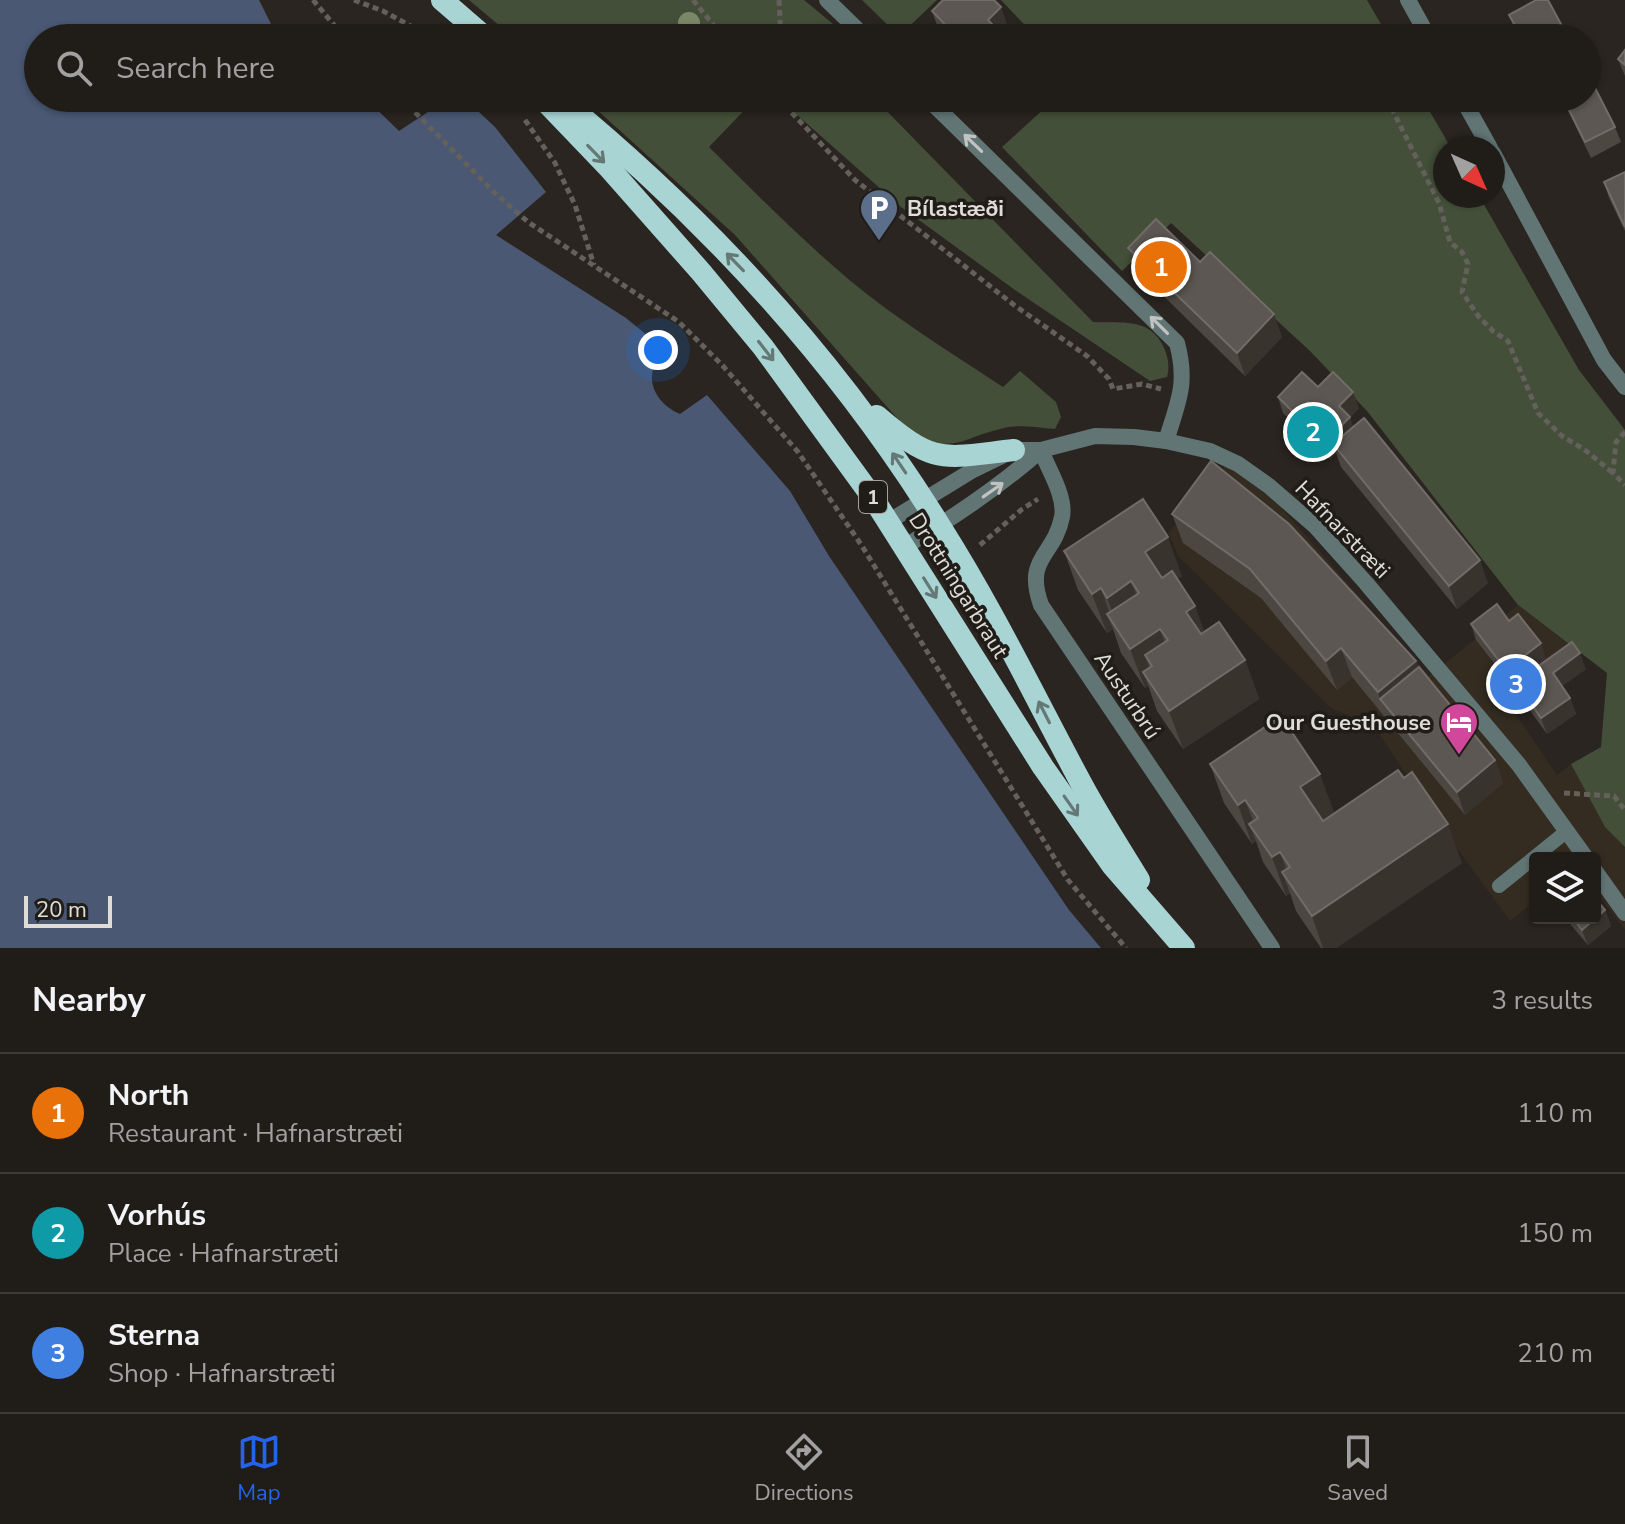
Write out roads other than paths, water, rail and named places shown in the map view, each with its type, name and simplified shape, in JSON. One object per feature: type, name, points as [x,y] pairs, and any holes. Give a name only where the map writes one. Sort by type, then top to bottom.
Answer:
[{"type":"highway","points":[[442,0],[469,24]]},
{"type":"highway","name":"Drottningarbraut","points":[[555,112],[630,192],[763,347],[849,463],[1043,767],[1112,865],[1184,948]]},
{"type":"highway","name":"Drottningarbraut","points":[[576,112],[668,193],[738,264],[794,325],[846,389],[940,525],[1011,648],[1081,783],[1166,925]]},
{"type":"highway","points":[[846,389],[905,440],[924,452],[942,457],[960,457],[1014,450]]},
{"type":"street","points":[[827,0],[852,24]]},
{"type":"street","points":[[1408,0],[1421,24]]},
{"type":"street","points":[[888,522],[973,470],[1014,450],[1041,450],[1095,436],[1166,441],[1180,395],[1183,368],[1177,343],[941,112]]},
{"type":"street","points":[[1470,112],[1483,136]]},
{"type":"street","points":[[1505,175],[1604,360],[1625,387]]},
{"type":"street","name":"Hafnarstræti","points":[[1166,441],[1210,451],[1238,464],[1315,526],[1519,765],[1582,852]]},
{"type":"street","points":[[904,547],[1005,482],[1041,450]]},
{"type":"street","name":"Austurbrú","points":[[1041,450],[1063,514],[1056,534],[1038,563],[1033,584],[1041,605],[1272,948]]},
{"type":"street","points":[[1601,879],[1625,913]]},
{"type":"lane","points":[[1499,886],[1567,831]]},
{"type":"water","points":[[0,0],[259,0],[271,24],[24,24],[24,112],[379,112],[399,131],[428,112],[479,112],[495,127],[546,192],[496,235],[626,318],[665,350],[655,365],[652,382],[657,395],[667,407],[680,414],[707,395],[790,491],[829,556],[1069,910],[1101,948],[0,948]]},
{"type":"place","name":"Bílastæði","points":[[879,242]]},
{"type":"place","name":"North","points":[[1161,267]]},
{"type":"place","name":"Vorhús","points":[[1313,432]]},
{"type":"place","name":"Sterna","points":[[1516,684]]},
{"type":"place","name":"Our Guesthouse","points":[[1459,756]]}]
